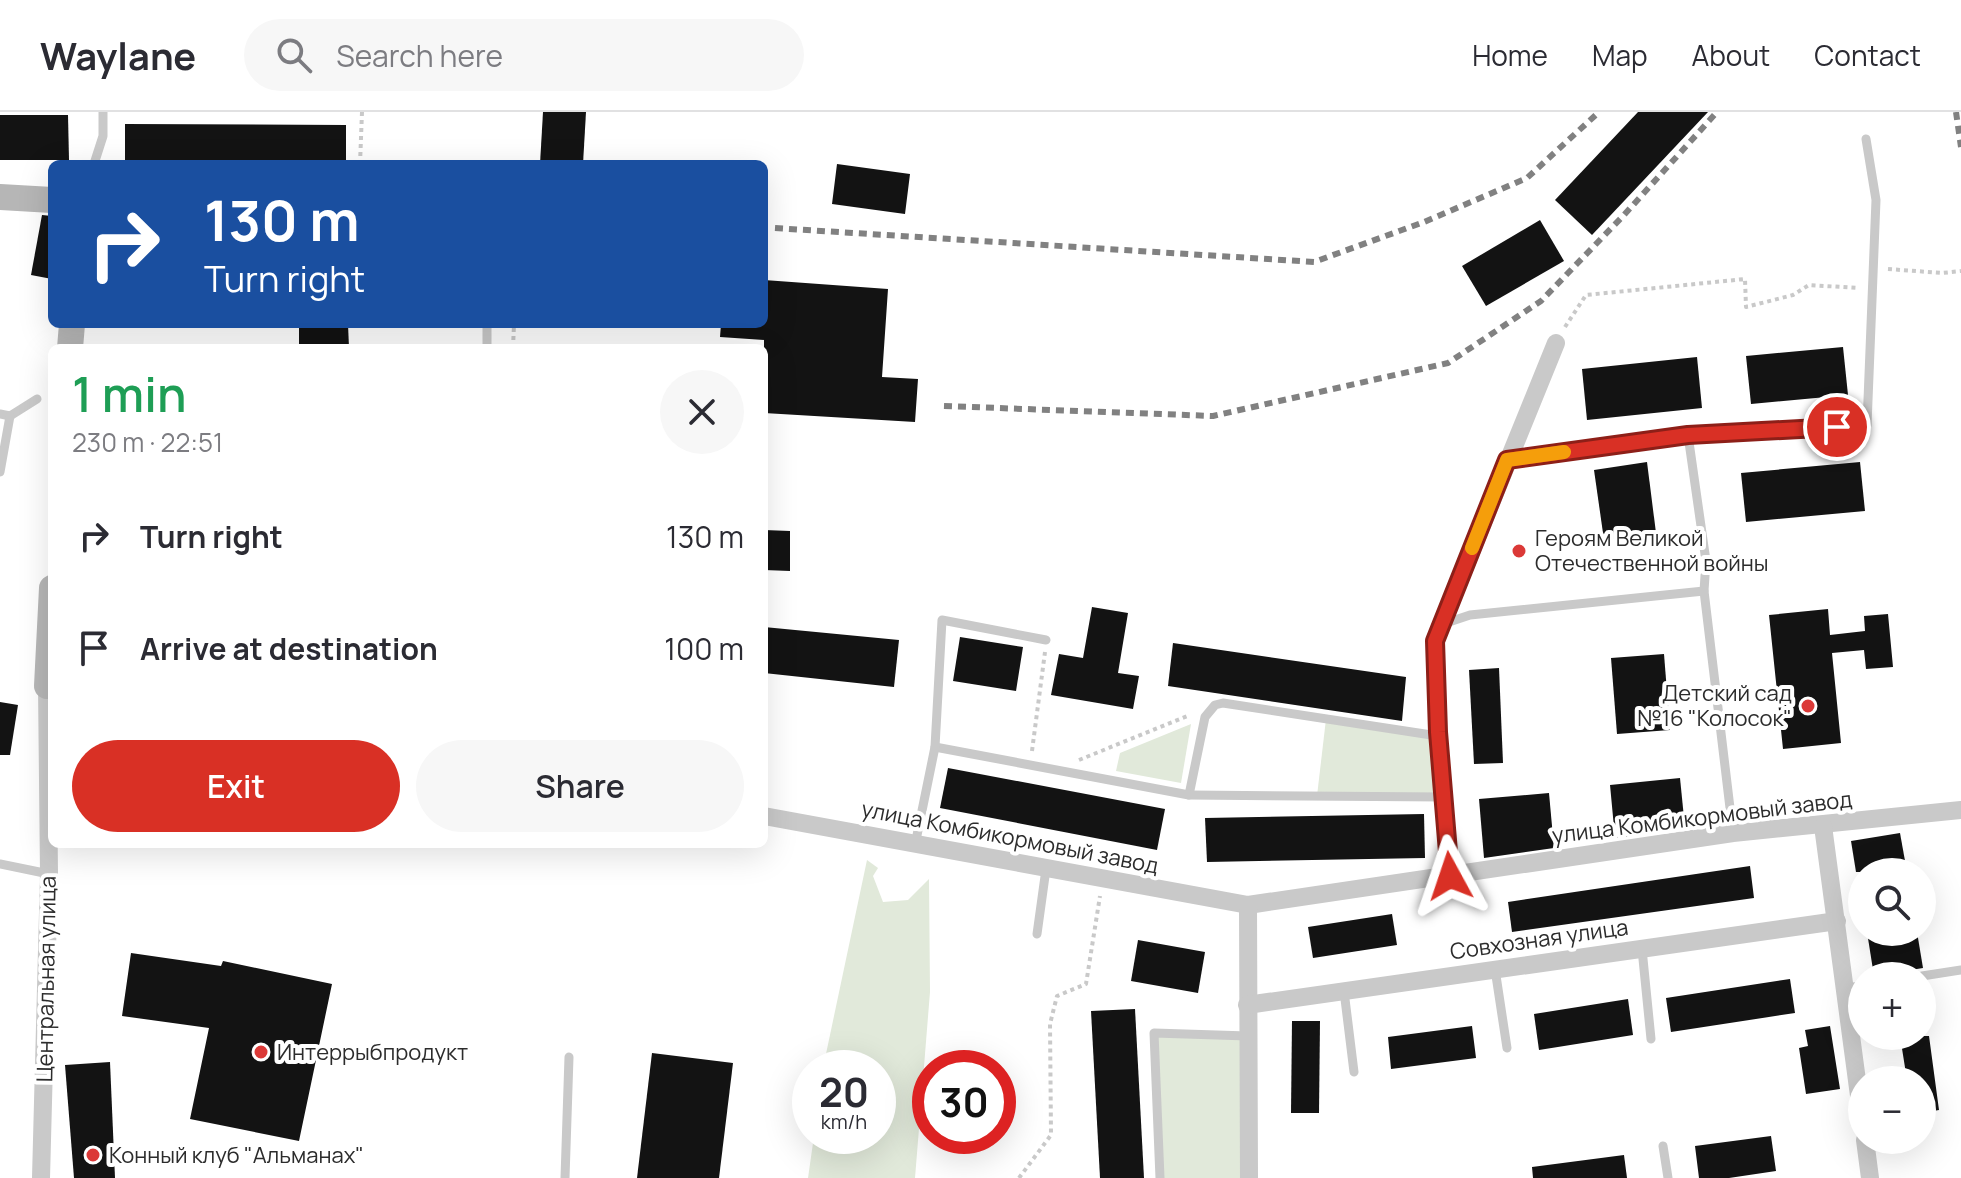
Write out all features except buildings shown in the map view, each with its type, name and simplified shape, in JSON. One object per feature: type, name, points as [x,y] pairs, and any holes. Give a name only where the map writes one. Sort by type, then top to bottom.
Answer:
[{"type":"street","points":[[0,197],[48,200]]},
{"type":"street","points":[[1450,876],[1438,736],[1435,641],[1556,343]]},
{"type":"street","name":"улица Комбикормовый завод","points":[[768,817],[1248,905],[1733,833],[1961,810]]},
{"type":"street","points":[[1823,826],[1837,921],[1848,966]]},
{"type":"street","name":"Центральная улица","points":[[41,1178],[49,848]]},
{"type":"street","points":[[1248,905],[1249,1178]]},
{"type":"street","name":"Совхозная улица","points":[[1247,1005],[1837,921]]},
{"type":"street","points":[[1867,1154],[1870,1178]]},
{"type":"lane","points":[[95,160],[103,136],[103,112]]},
{"type":"lane","points":[[1507,460],[1688,435],[1867,425],[1876,200],[1866,139]]},
{"type":"lane","points":[[0,472],[5,415],[37,399]]},
{"type":"lane","points":[[1688,435],[1706,561],[1704,591],[1733,833]]},
{"type":"lane","points":[[1440,629],[1450,620],[1470,615],[1704,591]]},
{"type":"lane","points":[[915,845],[935,747],[942,620],[1046,640]]},
{"type":"lane","points":[[1189,795],[1205,717],[1215,705],[1223,703],[1438,736]]},
{"type":"lane","points":[[935,747],[1189,795],[1443,797]]},
{"type":"lane","points":[[0,864],[49,874]]},
{"type":"lane","points":[[1037,934],[1046,869]]},
{"type":"lane","points":[[1642,949],[1651,1039]]},
{"type":"lane","points":[[1495,969],[1507,1048]]},
{"type":"lane","points":[[1936,974],[1961,970]]},
{"type":"lane","points":[[1344,991],[1354,1072]]},
{"type":"lane","points":[[1160,1178],[1154,1033],[1248,1036]]},
{"type":"lane","points":[[565,1178],[569,1057]]},
{"type":"lane","points":[[1663,1146],[1668,1178]]},
{"type":"path","points":[[360,160],[362,112]]},
{"type":"path","points":[[1873,271],[1896,268],[1942,273],[1961,271]]},
{"type":"path","points":[[1556,343],[1586,295],[1745,279],[1746,307],[1793,295],[1809,285],[1872,289]]},
{"type":"path","points":[[1030,765],[1046,640]]},
{"type":"path","points":[[1054,769],[1215,705]]},
{"type":"path","points":[[1019,1178],[1051,1135],[1050,1024],[1057,996],[1086,984],[1102,880]]},
{"type":"green space","points":[[1326,719],[1438,736],[1443,797],[1317,796]]},
{"type":"green space","points":[[1191,724],[1181,783],[1116,771],[1120,753]]},
{"type":"green space","points":[[867,860],[878,868],[873,876],[883,902],[908,900],[929,879],[930,992],[925,1050],[912,1050],[912,1154],[917,1154],[915,1178],[808,1178],[811,1154],[896,1154],[896,1050],[827,1050]]},
{"type":"green space","points":[[1154,1033],[1248,1036],[1249,1178],[1160,1178]]},
{"type":"railway","points":[[775,228],[1314,262],[1424,222],[1527,178],[1599,112]]},
{"type":"railway","points":[[944,406],[1213,416],[1448,363],[1541,301],[1717,112]]},
{"type":"railway","points":[[1956,112],[1961,147]]},
{"type":"slow traffic","points":[[1472,548],[1507,460],[1564,452]]},
{"type":"place","name":"Героям Великой Отечественной войны","points":[[1519,551]]},
{"type":"place","name":"Детский сад №16 \"Колосок\"","points":[[1808,706]]},
{"type":"place","name":"Интеррыбпродукт","points":[[261,1052]]},
{"type":"place","name":"Конный клуб \"Альманах\"","points":[[93,1155]]},
{"type":"route","points":[[1450,876],[1438,732],[1435,641],[1507,460],[1688,435],[1837,427]]}]
